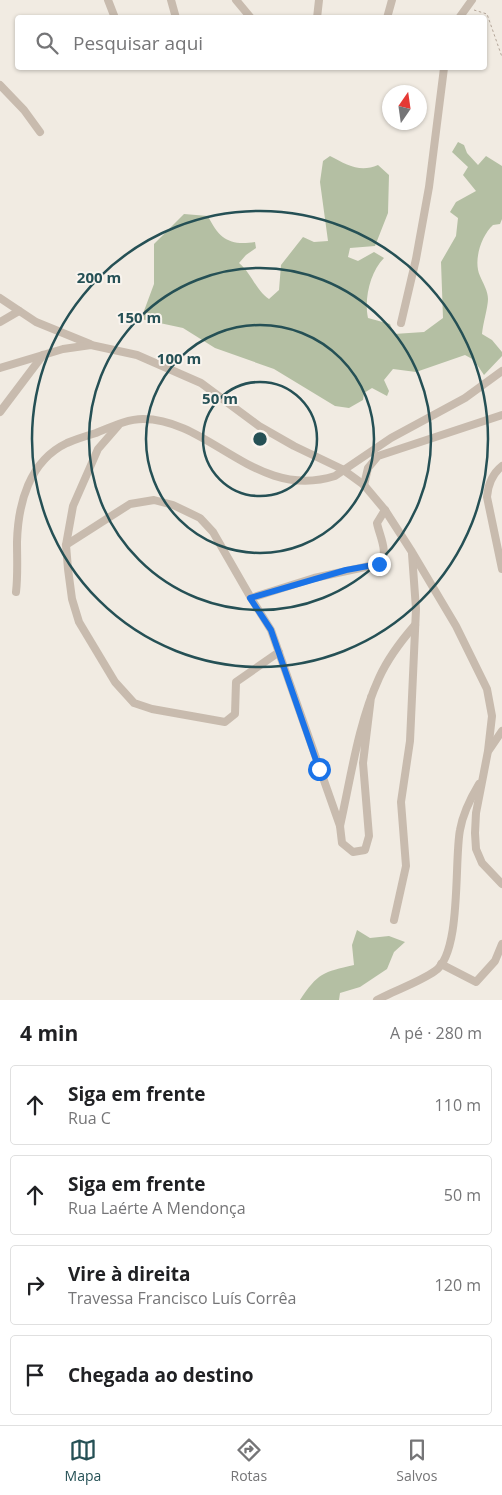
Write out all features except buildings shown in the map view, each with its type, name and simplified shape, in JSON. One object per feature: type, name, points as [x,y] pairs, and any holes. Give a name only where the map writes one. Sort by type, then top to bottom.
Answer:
[{"type":"street","points":[[108,0],[114,15]]},
{"type":"street","points":[[171,0],[175,15]]},
{"type":"street","points":[[236,0],[248,15]]},
{"type":"street","points":[[318,15],[320,0]]},
{"type":"street","points":[[388,15],[392,0]]},
{"type":"street","points":[[461,15],[472,0]]},
{"type":"street","points":[[401,323],[416,259],[429,187],[444,70]]},
{"type":"street","points":[[0,85],[24,110],[40,132]]},
{"type":"street","points":[[0,298],[36,322],[91,345],[137,355],[193,379],[259,426],[294,446],[342,469],[364,485],[385,510],[412,552],[456,626],[487,689],[492,716],[488,751],[476,813],[476,849],[482,863],[502,884]]},
{"type":"street","points":[[0,322],[18,311]]},
{"type":"street","points":[[0,368],[43,355],[91,345]]},
{"type":"street","points":[[0,412],[43,355]]},
{"type":"street","points":[[16,592],[19,514],[23,497],[38,466],[54,451],[67,443],[119,424],[144,419],[178,426],[259,470],[288,478],[312,480],[326,478],[335,476],[342,469],[391,438],[465,398],[502,371]]},
{"type":"street","points":[[364,485],[368,468],[378,456],[502,415]]},
{"type":"street","points":[[119,424],[98,449],[91,461],[73,506],[66,545],[72,599],[79,622],[115,682],[134,703],[152,709],[225,722],[235,714],[236,682],[279,652]]},
{"type":"street","points":[[502,466],[492,477],[487,496],[501,555],[502,569]]},
{"type":"street","points":[[66,545],[130,504],[154,500],[173,505],[200,518],[213,532],[250,598],[271,630],[340,826],[342,843],[353,852],[365,850],[369,836],[363,763],[371,697]]},
{"type":"street","points":[[250,598],[346,570],[379,564],[384,557],[384,552],[377,523],[385,510]]},
{"type":"street","points":[[394,920],[406,866],[401,802],[410,740],[415,625],[412,552]]},
{"type":"street","points":[[340,826],[371,697],[387,663],[415,625]]},
{"type":"street","points":[[488,751],[502,731]]},
{"type":"street","points":[[377,1000],[436,971],[441,964],[451,939],[458,875],[460,832],[468,803],[483,776]]},
{"type":"street","points":[[441,964],[472,982],[499,963],[502,944]]},
{"type":"path","points":[[465,7],[487,14],[502,57]]},
{"type":"green space","points":[[458,142],[464,145],[467,153],[478,165],[486,156],[502,166],[502,219],[500,224],[493,225],[485,236],[479,249],[477,263],[488,299],[482,334],[492,340],[502,352],[502,356],[484,375],[474,360],[465,355],[416,372],[393,369],[384,380],[389,391],[387,396],[372,388],[364,393],[363,400],[349,408],[335,406],[274,369],[215,348],[183,328],[141,319],[154,284],[154,244],[184,214],[208,216],[216,230],[232,242],[255,242],[256,248],[239,263],[260,291],[269,299],[279,290],[281,265],[303,237],[314,242],[328,241],[320,182],[323,161],[330,156],[359,168],[378,165],[389,175],[388,213],[375,246],[350,248],[348,257],[358,261],[374,252],[384,258],[375,271],[369,286],[368,318],[390,324],[394,334],[424,332],[443,318],[441,262],[456,236],[458,218],[450,212],[456,202],[476,191],[463,175],[468,167],[452,152]]},
{"type":"green space","points":[[357,930],[370,938],[389,936],[405,942],[394,952],[387,969],[360,987],[340,993],[339,1000],[300,1000],[312,984],[322,975],[354,965],[352,945]]},
{"type":"route","points":[[319,769],[271,630],[250,598],[314,578],[379,564]]}]
